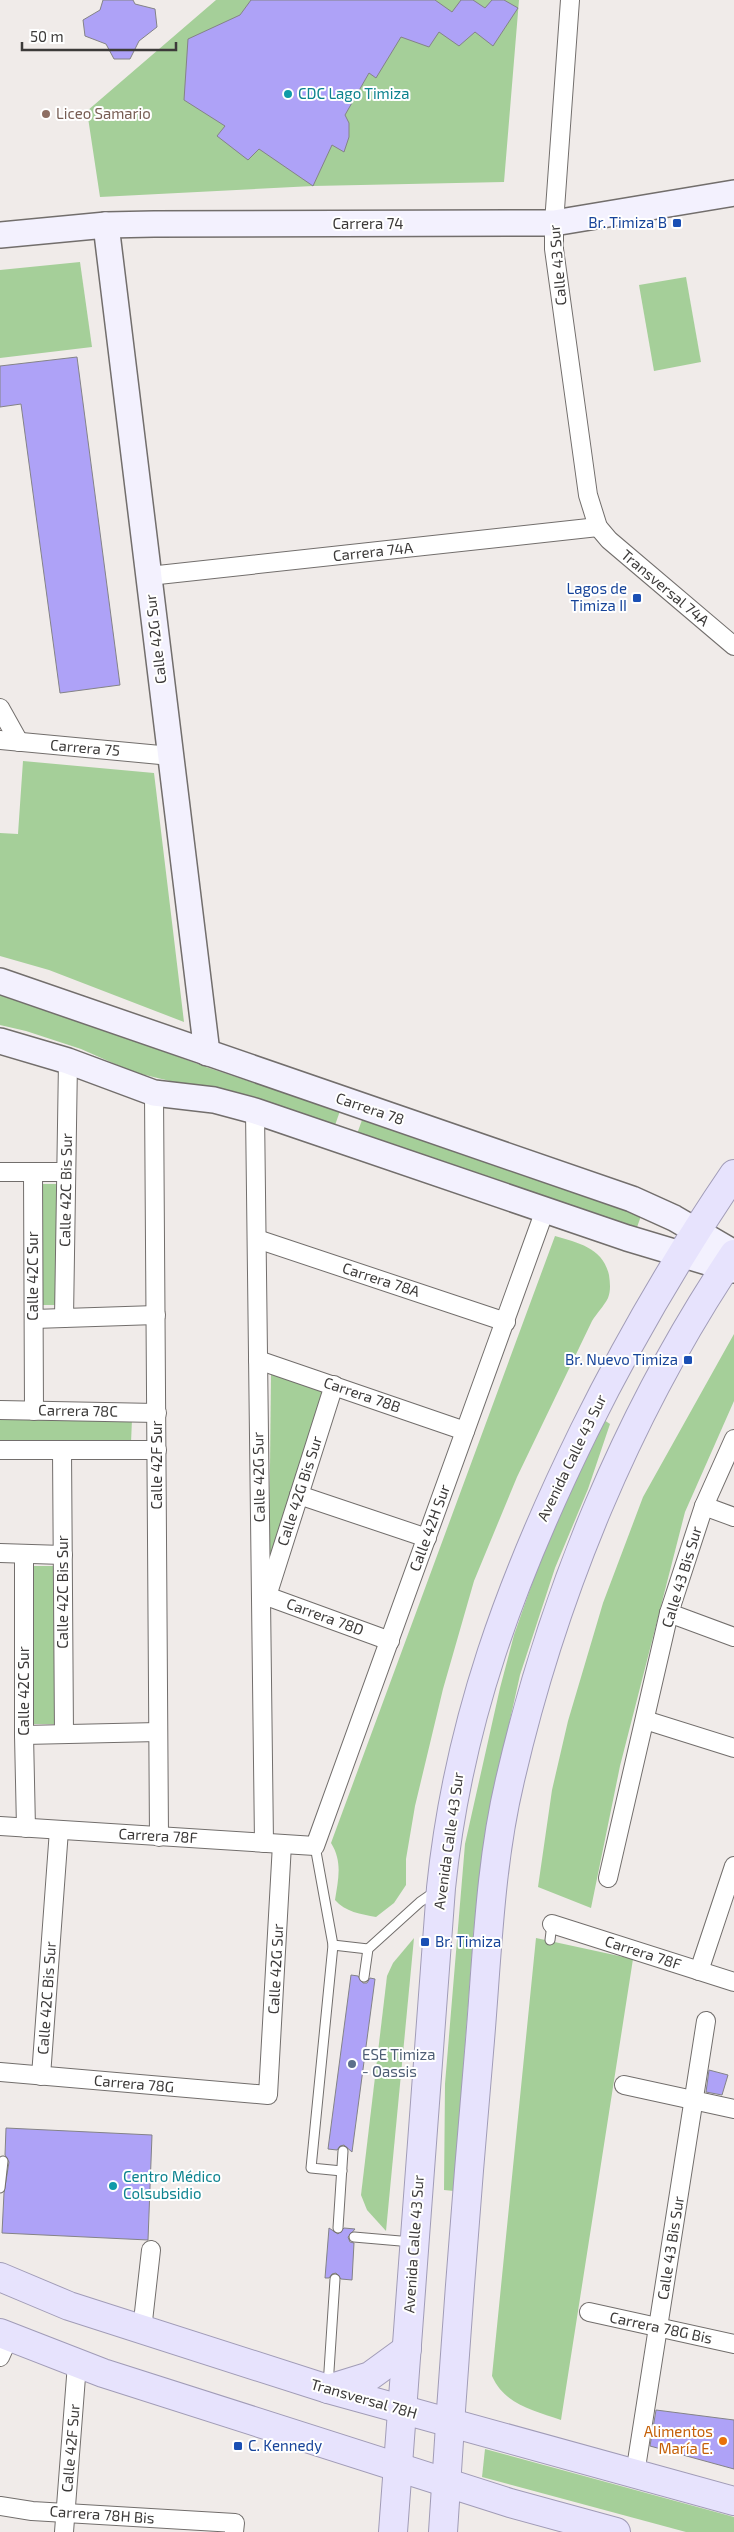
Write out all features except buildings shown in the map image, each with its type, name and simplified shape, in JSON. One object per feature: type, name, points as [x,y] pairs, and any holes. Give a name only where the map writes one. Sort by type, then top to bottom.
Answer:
[{"type":"main road","name":"Avenida Calle 43 Sur","points":[[393,2532],[441,1888],[448,1827],[473,1710],[501,1620],[526,1555],[584,1432],[605,1390],[682,1255],[734,1174]]},
{"type":"main road","points":[[443,2532],[468,2176],[495,1864],[509,1782],[533,1690],[585,1539],[638,1420],[692,1319],[732,1261]]},
{"type":"main road","name":"Transversal 78H","points":[[0,2277],[50,2299],[328,2389],[734,2501]]},
{"type":"main road","points":[[3,2342],[510,2503],[616,2532]]},
{"type":"main road","points":[[328,2389],[370,2376],[407,2349]]},
{"type":"street","name":"Calle 43 Sur","points":[[570,0],[554,224],[555,265],[588,495],[598,527]]},
{"type":"street","name":"Carrera 74","points":[[0,235],[106,225],[554,224],[734,192]]},
{"type":"street","name":"Calle 42G Sur","points":[[106,225],[207,1053]]},
{"type":"street","name":"Carrera 74A","points":[[149,576],[598,527]]},
{"type":"street","name":"Transversal 74A","points":[[598,527],[623,553],[734,646]]},
{"type":"street","points":[[0,708],[19,742]]},
{"type":"street","name":"Carrera 75","points":[[0,740],[171,756]]},
{"type":"street","name":"Carrera 78","points":[[0,981],[656,1208],[696,1231],[732,1261]]},
{"type":"street","points":[[0,1041],[68,1061],[154,1093],[214,1100],[255,1111],[682,1255],[732,1261]]},
{"type":"street","name":"Calle 42C Bis Sur","points":[[64,1318],[68,1061]]},
{"type":"street","name":"Calle 42F Sur","points":[[154,1093],[160,1837]]},
{"type":"street","points":[[341,1140],[354,1104]]},
{"type":"street","name":"Calle 42G Sur","points":[[255,1111],[258,1360],[264,1595],[264,1843]]},
{"type":"street","points":[[0,1172],[66,1172]]},
{"type":"street","name":"Calle 42C Sur","points":[[33,1172],[34,1411]]},
{"type":"street","name":"Calle 42H Sur","points":[[315,1846],[545,1210]]},
{"type":"street","name":"Carrera 78A","points":[[256,1239],[506,1322]]},
{"type":"street","points":[[34,1319],[156,1315]]},
{"type":"street","name":"Carrera 78B","points":[[258,1360],[466,1431]]},
{"type":"street","name":"Calle 42G Bis Sur","points":[[264,1595],[334,1386]]},
{"type":"street","name":"Carrera 78C","points":[[0,1410],[157,1413]]},
{"type":"street","name":"Calle 43 Bis Sur","points":[[608,1878],[669,1614],[704,1506],[734,1439]]},
{"type":"street","points":[[0,1450],[156,1450]]},
{"type":"street","name":"Calle 42C Bis Sur","points":[[62,1450],[64,1734]]},
{"type":"street","points":[[299,1495],[427,1538]]},
{"type":"street","points":[[704,1506],[734,1517]]},
{"type":"street","points":[[0,1553],[63,1555]]},
{"type":"street","name":"Calle 42C Sur","points":[[24,1554],[26,1828]]},
{"type":"street","name":"Carrera 78D","points":[[264,1595],[390,1641]]},
{"type":"street","points":[[669,1614],[734,1637]]},
{"type":"street","points":[[645,1720],[734,1748]]},
{"type":"street","points":[[24,1735],[158,1732]]},
{"type":"street","name":"Carrera 78F","points":[[0,1826],[315,1846]]},
{"type":"street","name":"Calle 42C Bis Sur","points":[[41,2076],[59,1830]]},
{"type":"street","name":"Calle 42G Sur","points":[[268,2095],[282,1844]]},
{"type":"street","points":[[699,1971],[734,1866]]},
{"type":"street","name":"Carrera 78F","points":[[551,1932],[734,1982]]},
{"type":"street","name":"Calle 43 Bis Sur","points":[[635,2474],[706,2021]]},
{"type":"street","name":"Carrera 78G","points":[[0,2072],[268,2095]]},
{"type":"street","points":[[624,2084],[694,2099],[734,2110]]},
{"type":"street","points":[[142,2330],[151,2250]]},
{"type":"street","name":"Carrera 78G Bis","points":[[589,2312],[734,2344]]},
{"type":"street","name":"Calle 42F Sur","points":[[64,2532],[77,2364]]},
{"type":"street","name":"Carrera 78H Bis","points":[[0,2506],[235,2528]]},
{"type":"lane","points":[[315,1846],[333,1945],[311,2168],[342,2171]]},
{"type":"lane","points":[[364,1977],[368,1949],[420,1902],[441,1888]]},
{"type":"lane","points":[[333,1945],[368,1949]]},
{"type":"lane","points":[[338,2228],[343,2151]]},
{"type":"lane","points":[[0,2188],[3,2161]]},
{"type":"lane","points":[[354,2237],[415,2242]]},
{"type":"lane","points":[[328,2389],[335,2279]]},
{"type":"green space","points":[[216,0],[519,0],[504,182],[313,186],[100,197],[87,111]]},
{"type":"green space","points":[[80,262],[92,347],[0,358],[0,270]]},
{"type":"green space","points":[[686,277],[701,362],[654,371],[639,285]]},
{"type":"green space","points":[[23,761],[154,773],[184,1022],[49,970],[0,956],[0,833],[18,834]]},
{"type":"green space","points":[[0,991],[206,1067],[340,1111],[334,1128],[224,1090],[174,1082],[133,1072],[81,1049],[26,1031],[0,1025]]},
{"type":"green space","points":[[362,1120],[641,1216],[636,1230],[357,1134]]},
{"type":"green space","points":[[38,1184],[61,1184],[62,1305],[39,1305]]},
{"type":"green space","points":[[555,1236],[581,1244],[601,1258],[609,1275],[609,1295],[605,1304],[592,1321],[517,1477],[474,1581],[443,1689],[415,1806],[406,1859],[406,1885],[394,1903],[376,1917],[354,1912],[335,1900],[338,1864],[335,1850],[331,1843]]},
{"type":"green space","points":[[734,1334],[734,1401],[685,1512],[620,1766],[591,1908],[538,1887],[552,1790],[568,1721],[603,1603],[643,1497]]},
{"type":"green space","points":[[271,1374],[327,1390],[269,1561]]},
{"type":"green space","points":[[0,1418],[132,1419],[131,1443],[0,1442]]},
{"type":"green space","points":[[604,1420],[610,1424],[588,1489],[555,1568],[520,1675],[488,1818],[474,1927],[454,2191],[444,2190],[445,2084],[465,1844],[500,1688],[514,1635],[540,1561],[572,1483]]},
{"type":"green space","points":[[32,1566],[55,1566],[55,1724],[33,1724]]},
{"type":"green space","points":[[414,1938],[386,2231],[367,2210],[361,2195],[387,1976],[393,1963]]},
{"type":"green space","points":[[536,1938],[633,1959],[561,2420],[530,2409],[512,2400],[504,2394],[492,2376]]},
{"type":"green space","points":[[485,2449],[734,2517],[734,2532],[686,2532],[482,2477]]},
{"type":"place","name":"CDC Lago Timiza","points":[[288,94]]},
{"type":"place","name":"Liceo Samario","points":[[46,114]]},
{"type":"place","name":"Br. Timiza B","points":[[677,223]]},
{"type":"place","name":"Lagos de Timiza II","points":[[637,598]]},
{"type":"place","name":"Br. Nuevo Timiza","points":[[688,1360]]},
{"type":"place","name":"Br. Timiza","points":[[425,1942]]},
{"type":"place","name":"ESE Timiza - Oassis","points":[[352,2064]]},
{"type":"place","name":"Centro Médico Colsubsidio","points":[[113,2186]]},
{"type":"place","name":"Alimentos María E.","points":[[723,2441]]},
{"type":"place","name":"C. Kennedy","points":[[238,2446]]}]
